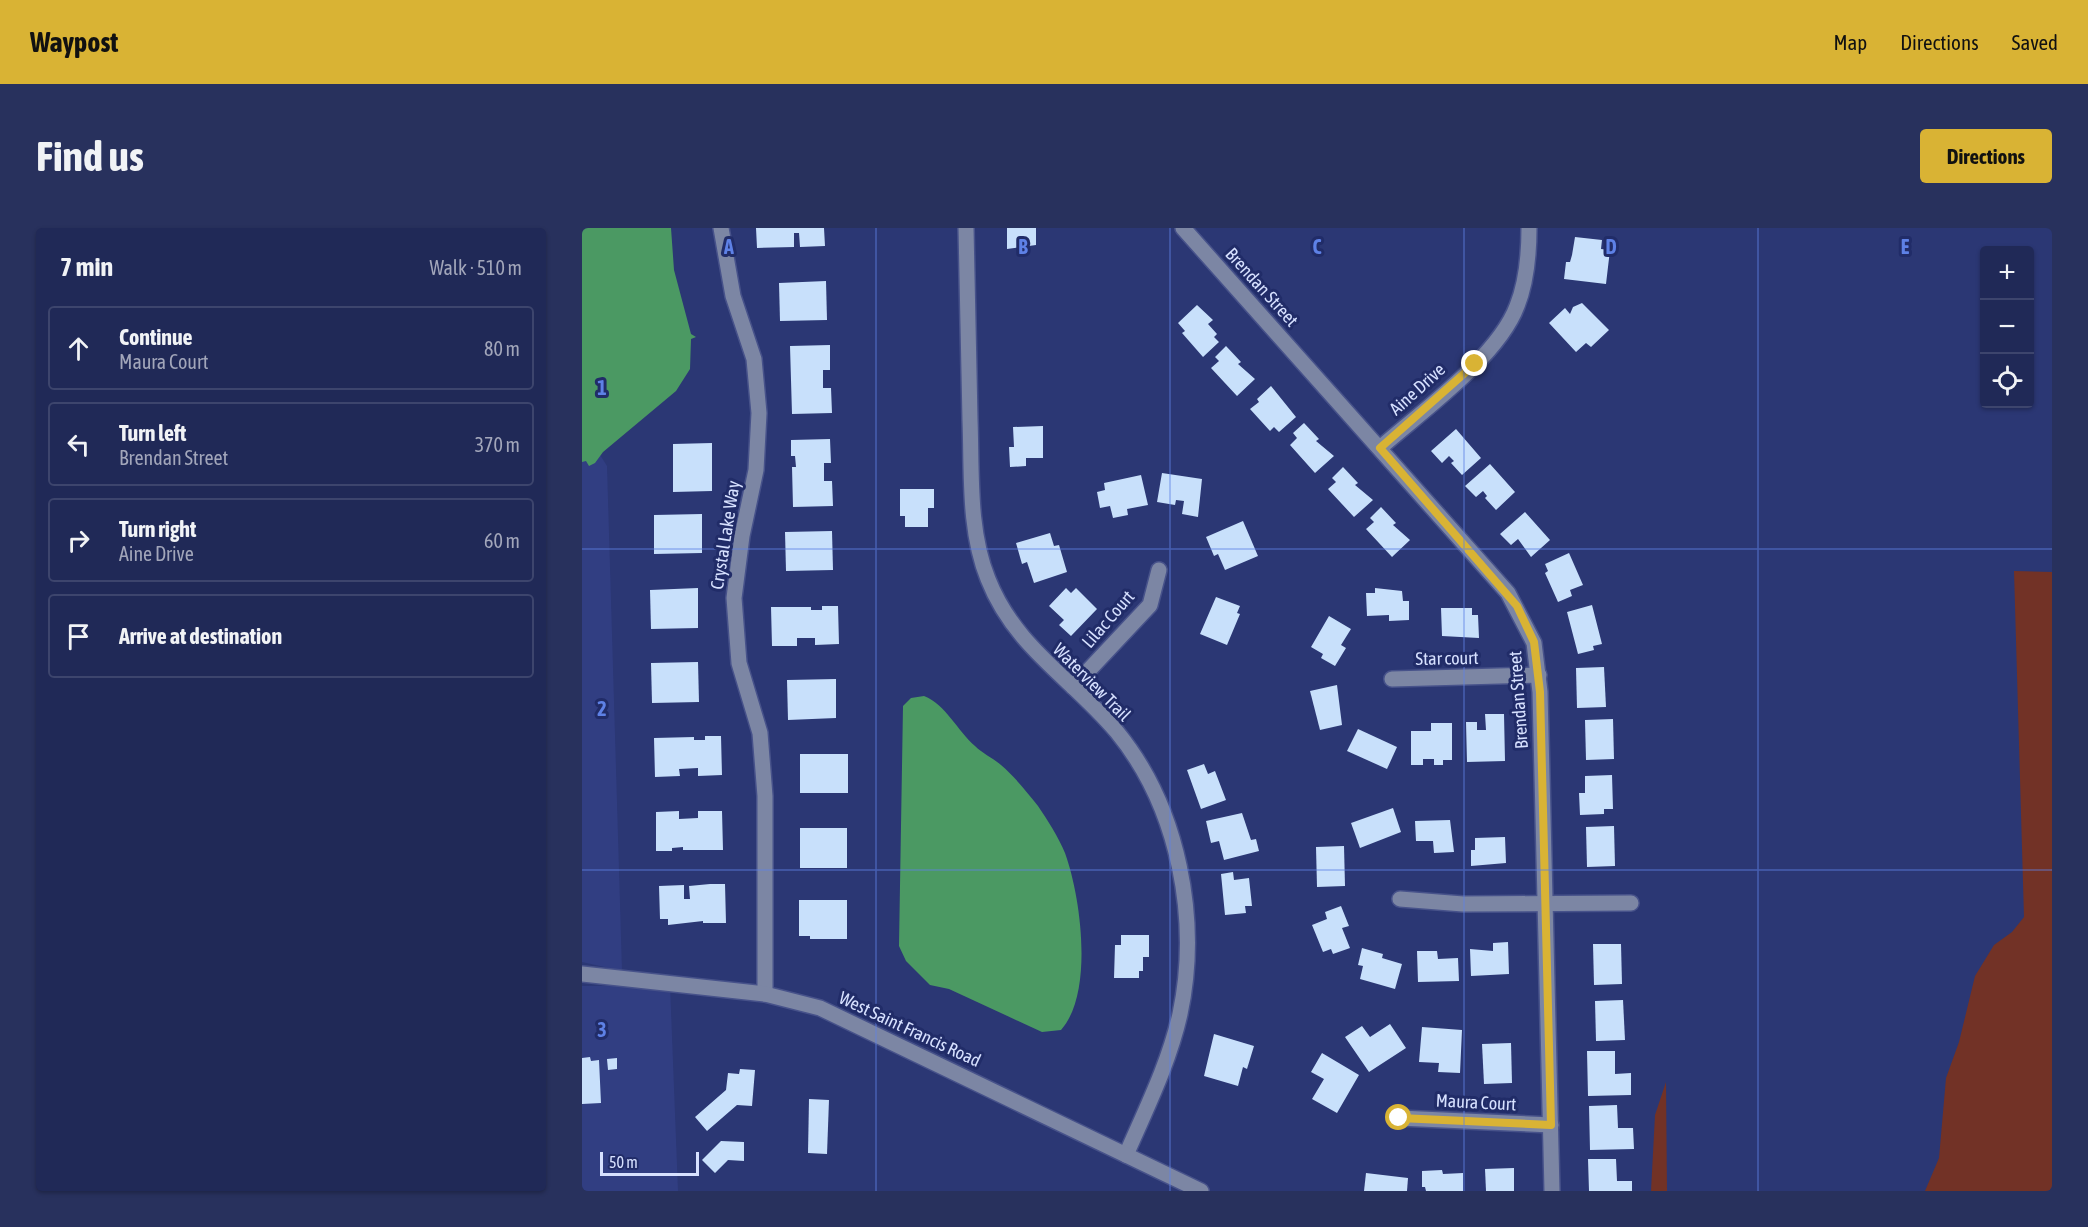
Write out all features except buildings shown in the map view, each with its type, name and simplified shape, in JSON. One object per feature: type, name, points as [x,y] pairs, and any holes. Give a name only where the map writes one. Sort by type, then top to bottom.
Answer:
[{"type":"street","name":"Crystal Lake Way","points":[[721,228],[733,296],[754,359],[759,413],[756,470],[742,536],[734,598],[740,663],[760,733],[765,796],[765,994]]},
{"type":"street","name":"Waterview Trail","points":[[966,228],[972,485],[980,554],[987,578],[1015,629],[1032,650],[1073,687],[1117,733],[1143,773],[1163,814],[1177,855],[1187,908],[1187,959],[1179,1016],[1166,1062],[1126,1155]]},
{"type":"street","name":"Brendan Street","points":[[1183,228],[1508,593],[1534,642],[1539,675],[1552,1191]]},
{"type":"street","name":"Aine Drive","points":[[1380,448],[1475,364],[1500,335],[1517,307],[1523,290],[1528,261],[1529,228]]},
{"type":"street","name":"Lilac Court","points":[[1073,687],[1150,605],[1159,570]]},
{"type":"street","name":"Star court","points":[[1392,679],[1539,675]]},
{"type":"street","points":[[1400,898],[1463,904],[1631,903]]},
{"type":"street","name":"West Saint Francis Road","points":[[582,974],[765,994],[820,1008],[1201,1191]]},
{"type":"street","name":"Maura Court","points":[[1399,1118],[1551,1125]]},
{"type":"shaded area","points":[[582,228],[671,228],[674,270],[691,334],[696,337],[691,339],[690,369],[676,391],[589,466],[586,461],[582,462]]},
{"type":"shaded area","points":[[582,426],[607,466],[622,971],[582,962]]},
{"type":"shaded area","points":[[2014,571],[2052,572],[2052,1191],[1925,1191],[1939,1158],[1946,1078],[1959,1042],[1975,976],[1994,945],[2012,932],[2024,917]]},
{"type":"shaded area","points":[[924,696],[939,705],[975,746],[1001,765],[1020,784],[1038,806],[1065,853],[1076,894],[1081,969],[1078,993],[1071,1014],[1061,1030],[1042,1032],[949,989],[930,985],[906,961],[899,946],[903,706],[911,698]]},
{"type":"shaded area","points":[[670,985],[678,1191],[582,1191],[582,986]]},
{"type":"shaded area","points":[[1666,1082],[1667,1191],[1651,1191],[1655,1115]]},
{"type":"route","points":[[1399,1118],[1551,1125],[1540,692],[1534,642],[1517,606],[1508,593],[1380,448],[1475,364]]}]
